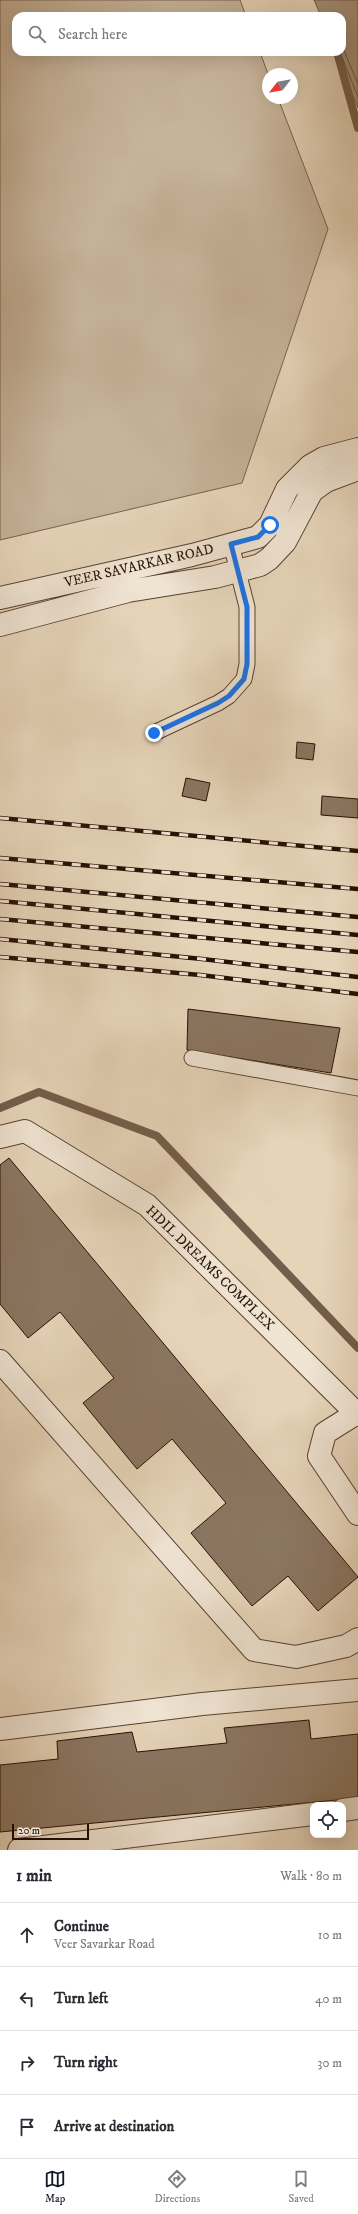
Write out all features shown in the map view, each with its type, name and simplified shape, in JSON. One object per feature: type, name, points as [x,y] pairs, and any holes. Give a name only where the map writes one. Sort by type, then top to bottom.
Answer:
[{"type":"street","name":"VEER SAVARKAR ROAD","points":[[0,598],[192,555],[258,537],[270,525],[286,489],[310,466],[324,458],[358,448]]},
{"type":"street","points":[[0,625],[128,591],[215,577],[260,565],[269,559],[285,542],[312,491],[326,481],[358,469]]},
{"type":"street","name":"HDIL DREAMS COMPLEX","points":[[0,1137],[25,1131],[147,1205],[357,1414]]},
{"type":"street","points":[[0,1361],[254,1650],[296,1657],[346,1646],[358,1639]]},
{"type":"street","points":[[357,1414],[325,1433],[319,1456],[358,1514]]},
{"type":"street","points":[[0,1729],[202,1704],[358,1690]]},
{"type":"street","points":[[346,1810],[358,1808]]},
{"type":"street","points":[[19,1850],[310,1814]]},
{"type":"lane","points":[[154,733],[218,703],[229,696],[244,679],[247,664],[247,607],[239,570],[231,544]]},
{"type":"lane","points":[[192,1058],[358,1088]]},
{"type":"shaded area","points":[[0,0],[240,0],[244,12],[12,12],[12,56],[261,56],[266,68],[262,68],[262,104],[280,104],[328,229],[242,483],[0,540]]},
{"type":"water","points":[[314,0],[358,0],[358,108],[337,56],[346,56],[346,12],[319,12]]},
{"type":"building","points":[[297,742],[315,744],[313,760],[296,758]]},
{"type":"building","points":[[186,778],[210,783],[206,801],[182,796]]},
{"type":"building","points":[[322,796],[358,799],[358,818],[321,815]]},
{"type":"building","points":[[188,1009],[340,1028],[331,1073],[187,1050]]},
{"type":"building","points":[[9,1158],[358,1577],[318,1611],[288,1576],[252,1606],[191,1533],[226,1503],[172,1439],[137,1469],[83,1403],[114,1378],[60,1312],[28,1338],[0,1304],[0,1165]]},
{"type":"building","points":[[309,1720],[311,1739],[358,1734],[358,1798],[0,1832],[0,1765],[58,1759],[57,1741],[132,1732],[137,1752],[227,1743],[224,1728]]},
{"type":"waterway","points":[[338,56],[358,128]]},
{"type":"waterway","points":[[0,1108],[39,1092],[157,1136],[358,1348]]},
{"type":"railway","points":[[0,818],[358,851]]},
{"type":"railway","points":[[0,858],[358,889]]},
{"type":"railway","points":[[0,884],[358,917]]},
{"type":"railway","points":[[0,901],[358,935]]},
{"type":"railway","points":[[0,919],[358,952]]},
{"type":"railway","points":[[0,939],[202,959],[358,977]]},
{"type":"railway","points":[[0,957],[200,975],[358,994]]},
{"type":"route","points":[[154,733],[218,703],[229,696],[244,679],[247,664],[247,607],[245,592],[231,544],[258,537],[270,525]]}]
